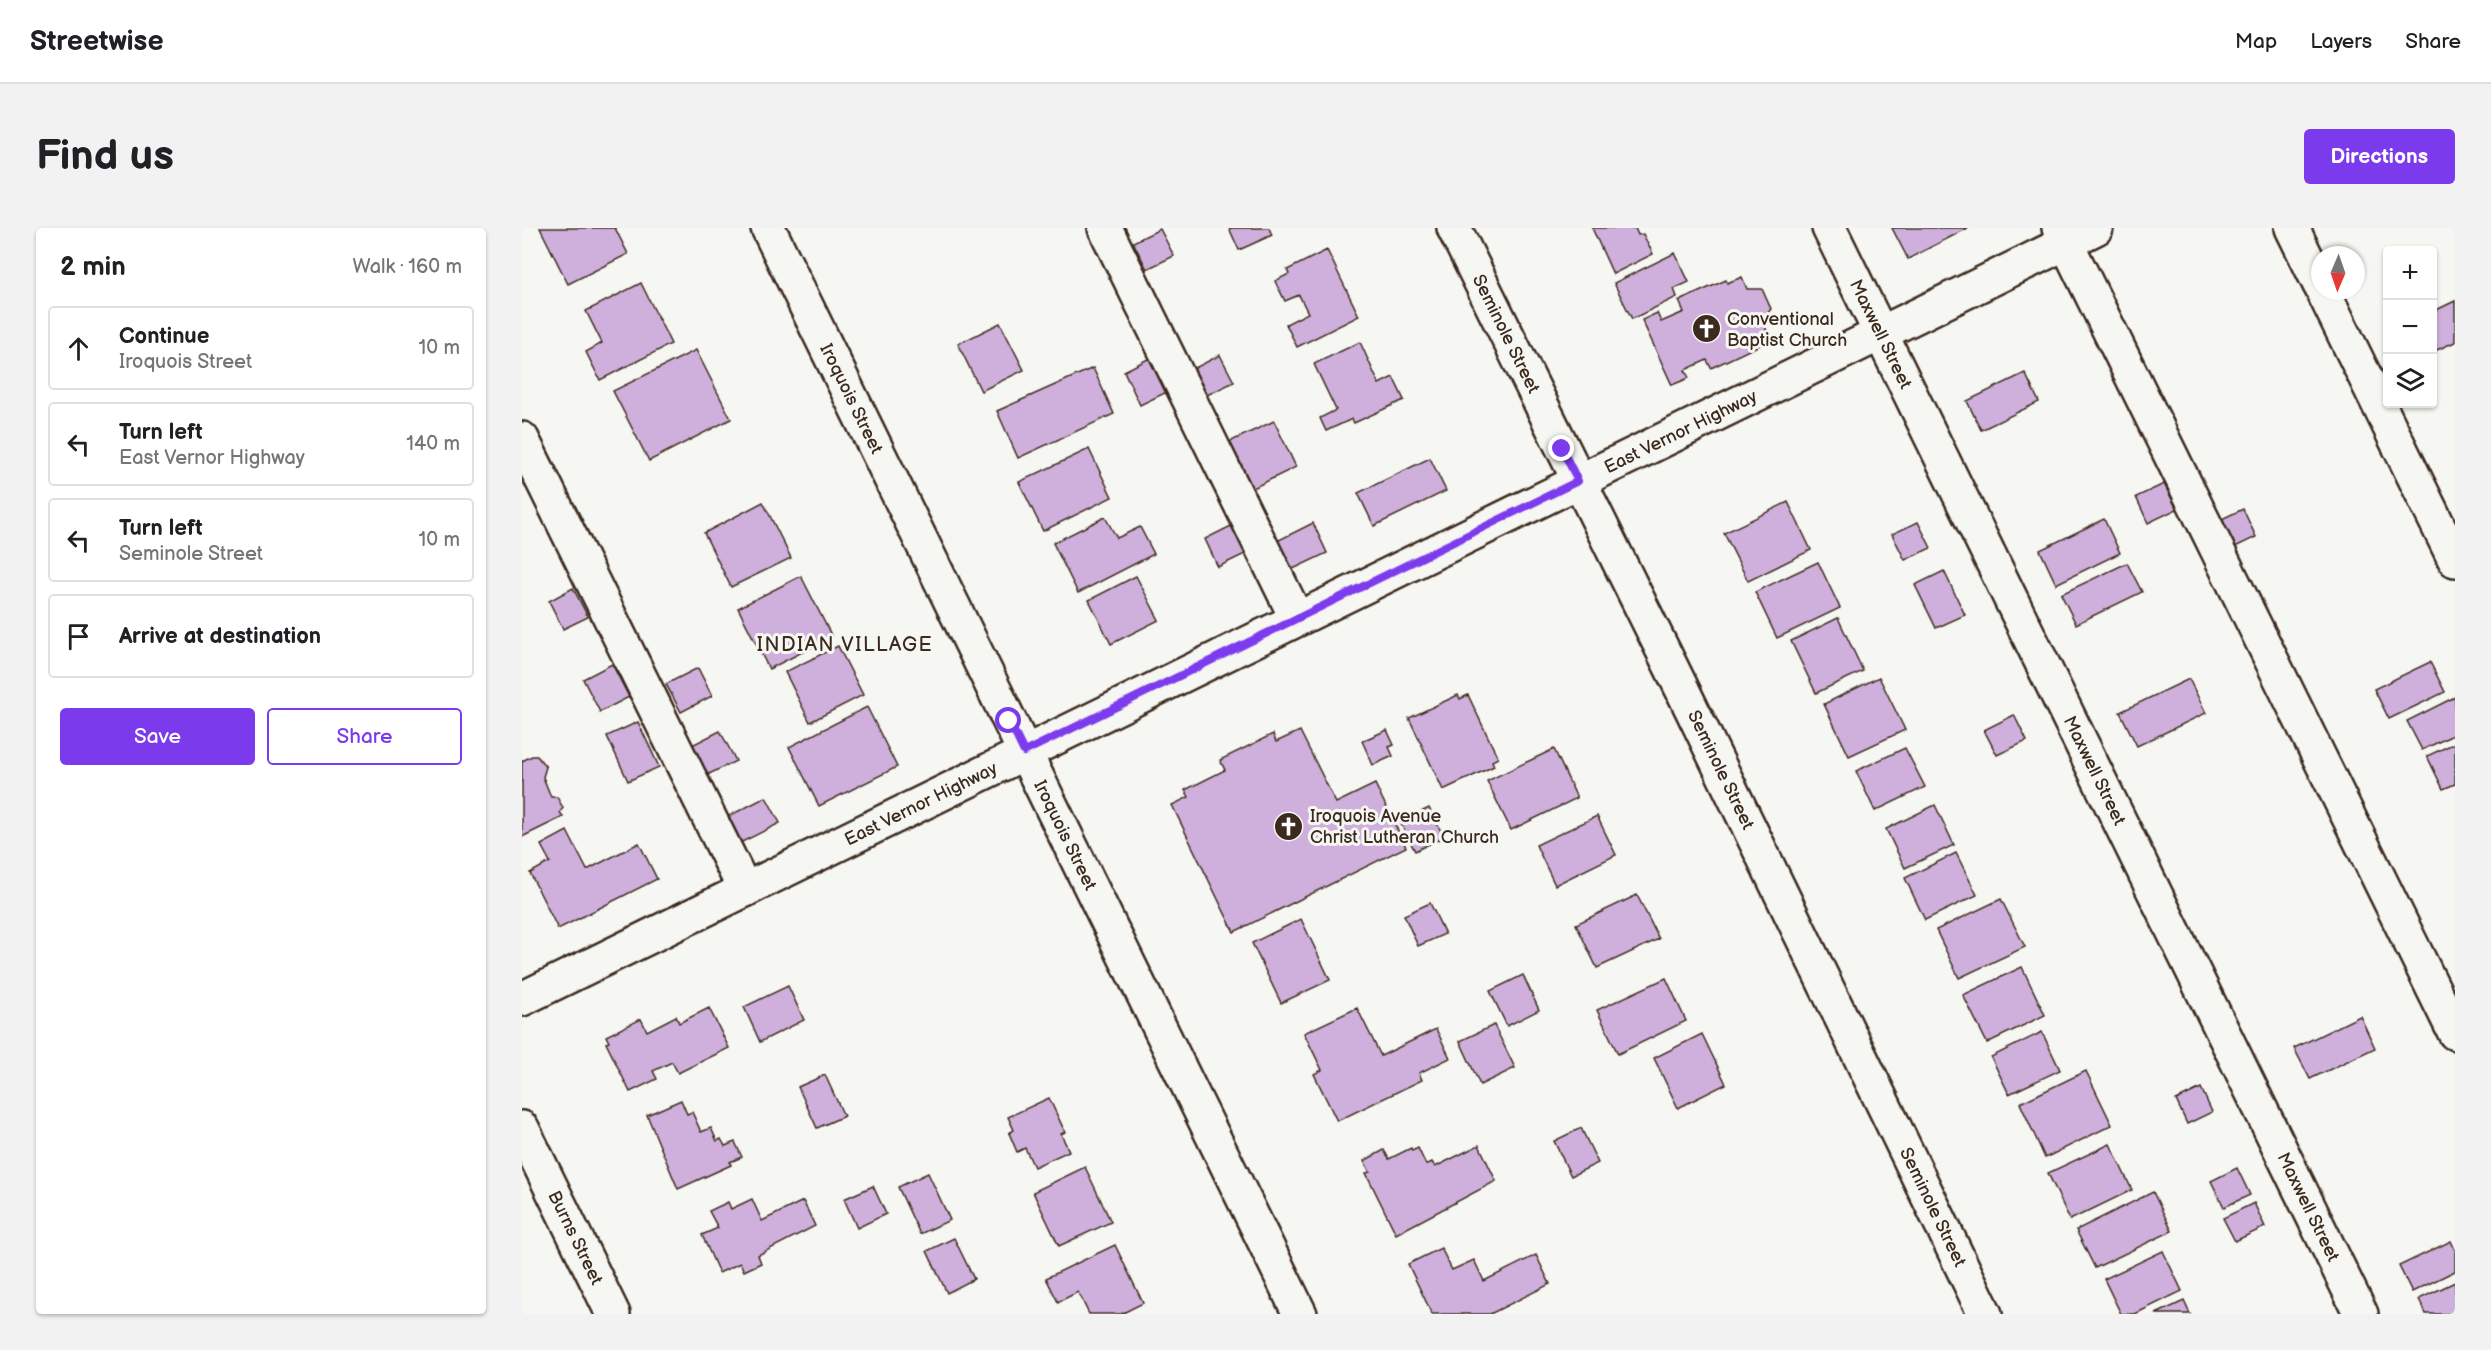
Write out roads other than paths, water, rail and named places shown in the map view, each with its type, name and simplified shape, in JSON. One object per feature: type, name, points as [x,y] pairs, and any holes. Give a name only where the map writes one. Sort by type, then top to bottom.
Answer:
[{"type":"street","name":"Iroquois Street","points":[[768,228],[1300,1314]]},
{"type":"street","points":[[1105,228],[1297,619]]},
{"type":"street","name":"Seminole Street","points":[[1454,228],[1698,721],[1985,1314]]},
{"type":"street","name":"Maxwell Street","points":[[1829,228],[2361,1314]]},
{"type":"street","name":"East Vernor Highway","points":[[522,999],[1880,333],[2062,235],[2096,228]]},
{"type":"street","points":[[2292,228],[2311,267]]},
{"type":"street","points":[[2062,235],[2455,1033]]},
{"type":"street","points":[[2327,300],[2455,560]]},
{"type":"street","points":[[522,439],[745,890]]},
{"type":"street","name":"Burns Street","points":[[522,1128],[613,1314]]},
{"type":"place","name":"Conventional Baptist Church","points":[[1706,329]]},
{"type":"place","name":"Iroquois Avenue Christ Lutheran Church","points":[[1289,826]]},
{"type":"district","name":"INDIAN VILLAGE","points":[[845,645]]}]
